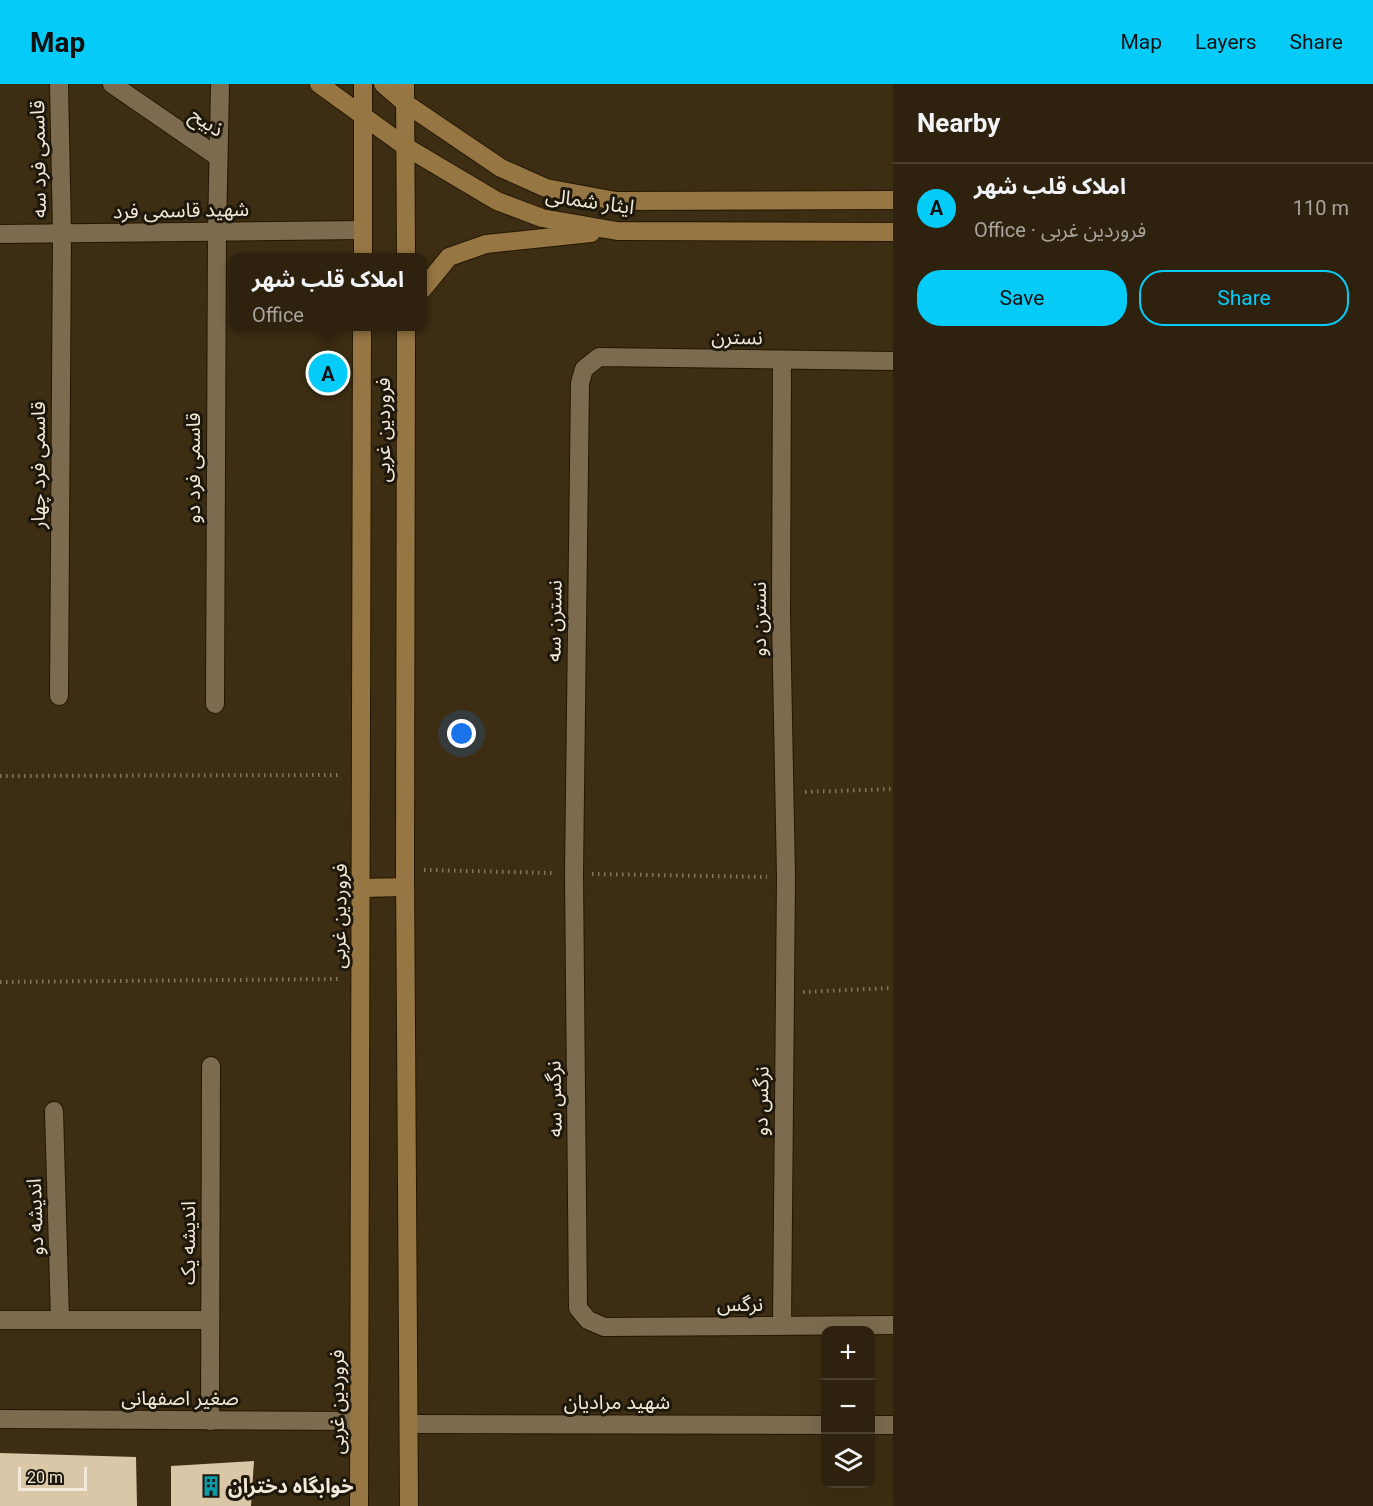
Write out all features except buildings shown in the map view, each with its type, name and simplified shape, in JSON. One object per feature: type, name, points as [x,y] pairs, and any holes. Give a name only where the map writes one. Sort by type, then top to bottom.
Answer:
[{"type":"main road","name":"ایثار شمالی","points":[[319,84],[406,147],[497,201],[542,218],[617,231],[893,232]]},
{"type":"main road","points":[[363,84],[363,253]]},
{"type":"main road","name":"ایثار شمالی","points":[[383,84],[405,103],[501,168],[546,188],[616,201],[893,200]]},
{"type":"main road","points":[[405,84],[406,253]]},
{"type":"main road","points":[[427,285],[449,257],[486,244],[617,231]]},
{"type":"main road","name":"فروردین غربی","points":[[359,1506],[362,331]]},
{"type":"main road","name":"فروردین غربی","points":[[408,332],[405,887],[409,1506]]},
{"type":"main road","points":[[362,888],[405,887]]},
{"type":"street","name":"قاسمی فرد سه","points":[[59,84],[62,234]]},
{"type":"street","name":"ذبیح","points":[[112,84],[218,157]]},
{"type":"street","name":"قاسمی فرد دو","points":[[215,704],[217,232],[220,86]]},
{"type":"street","name":"شهید قاسمی فرد","points":[[0,234],[363,230]]},
{"type":"street","name":"قاسمی فرد چهار","points":[[59,696],[62,234]]},
{"type":"street","name":"نسترن","points":[[584,369],[598,357],[893,361]]},
{"type":"street","name":"نسترن دو","points":[[782,360],[783,792],[786,877]]},
{"type":"street","name":"نسترن سه","points":[[574,874],[580,383],[584,369]]},
{"type":"street","name":"نرگس سه","points":[[574,874],[578,1308],[588,1320]]},
{"type":"street","name":"نرگس دو","points":[[782,1326],[786,877]]},
{"type":"street","name":"اندیشه یک","points":[[210,1421],[211,1066]]},
{"type":"street","name":"اندیشه دو","points":[[54,1112],[60,1320]]},
{"type":"street","points":[[0,1320],[210,1320]]},
{"type":"street","name":"نرگس","points":[[588,1320],[604,1327],[893,1325]]},
{"type":"street","name":"صغیر اصفهانی","points":[[0,1419],[359,1422]]},
{"type":"street","name":"شهید مرادیان","points":[[409,1424],[821,1425]]},
{"type":"street","points":[[875,1425],[893,1425]]},
{"type":"path","points":[[0,776],[361,775]]},
{"type":"path","points":[[783,792],[893,789]]},
{"type":"path","points":[[0,982],[360,979]]},
{"type":"path","points":[[784,993],[893,988]]},
{"type":"place","name":"املاک قلب شهر","points":[[328,373]]},
{"type":"place","name":"خوابگاه دختران","points":[[211,1486]]}]
